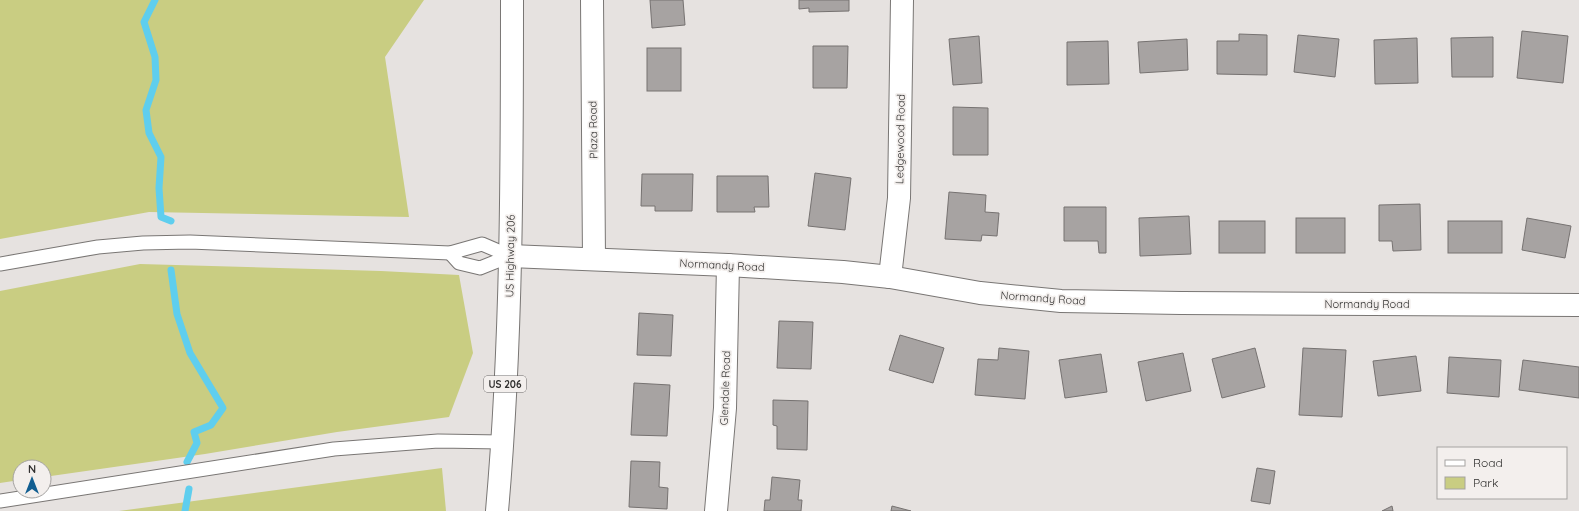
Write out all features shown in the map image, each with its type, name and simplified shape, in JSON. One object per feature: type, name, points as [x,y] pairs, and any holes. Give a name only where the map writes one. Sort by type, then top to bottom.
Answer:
[{"type":"main road","name":"US Highway 206","points":[[497,511],[502,442],[510,256],[512,0]]},
{"type":"main road","name":"Plaza Road","points":[[592,0],[594,259]]},
{"type":"main road","name":"Ledgewood Road","points":[[890,277],[899,198],[902,0]]},
{"type":"main road","name":"Normandy Road","points":[[510,256],[728,265],[844,272],[890,277],[980,293],[1061,301],[1579,305]]},
{"type":"main road","name":"Glendale Road","points":[[716,511],[725,408],[728,265]]},
{"type":"lane","points":[[0,264],[98,247],[144,243],[190,242],[450,253],[482,244],[510,256]]},
{"type":"lane","points":[[450,253],[460,263],[480,268],[510,256]]},
{"type":"lane","points":[[0,501],[334,449],[438,441],[502,442]]},
{"type":"green space","points":[[0,0],[424,0],[385,57],[409,217],[149,212],[0,239]]},
{"type":"green space","points":[[140,264],[381,271],[459,275],[473,353],[449,417],[337,432],[205,454],[52,476],[52,459],[12,459],[12,481],[0,483],[0,291]]},
{"type":"green space","points":[[442,468],[446,511],[119,511]]},
{"type":"building","points":[[650,0],[683,0],[685,25],[652,28]]},
{"type":"building","points":[[799,0],[849,0],[849,11],[809,12],[809,8],[799,9]]},
{"type":"building","points":[[1522,31],[1568,36],[1563,83],[1517,78]]},
{"type":"building","points":[[1239,34],[1267,35],[1267,75],[1217,74],[1217,41],[1239,41]]},
{"type":"building","points":[[1298,35],[1339,39],[1335,77],[1294,72]]},
{"type":"building","points":[[979,36],[982,83],[953,85],[949,39]]},
{"type":"building","points":[[1493,37],[1493,77],[1452,77],[1451,38]]},
{"type":"building","points":[[1417,38],[1418,83],[1375,84],[1374,40]]},
{"type":"building","points":[[1187,39],[1188,70],[1140,73],[1138,42]]},
{"type":"building","points":[[1108,41],[1109,84],[1067,85],[1067,42]]},
{"type":"building","points":[[813,46],[848,46],[847,88],[813,88]]},
{"type":"building","points":[[647,48],[681,48],[681,91],[647,91]]},
{"type":"building","points":[[953,107],[988,108],[988,155],[953,155]]},
{"type":"building","points":[[815,173],[851,178],[845,230],[808,226]]},
{"type":"building","points":[[642,174],[693,174],[692,211],[655,211],[655,206],[641,206]]},
{"type":"building","points":[[717,176],[768,176],[769,207],[754,207],[755,212],[717,212]]},
{"type":"building","points":[[949,192],[986,195],[985,212],[999,213],[997,236],[982,235],[981,241],[945,239]]},
{"type":"building","points":[[1420,204],[1421,250],[1393,251],[1392,241],[1379,241],[1379,205]]},
{"type":"building","points":[[1064,207],[1106,207],[1106,253],[1099,253],[1098,241],[1064,241]]},
{"type":"building","points":[[1189,216],[1191,254],[1140,256],[1139,218]]},
{"type":"building","points":[[1296,218],[1345,218],[1345,253],[1296,253]]},
{"type":"building","points":[[1527,218],[1571,226],[1565,258],[1522,250]]},
{"type":"building","points":[[1219,221],[1265,221],[1265,253],[1219,253]]},
{"type":"building","points":[[1448,221],[1502,221],[1502,253],[1448,253]]},
{"type":"building","points":[[639,313],[673,315],[671,356],[637,355]]},
{"type":"building","points":[[779,321],[813,322],[811,369],[777,368]]},
{"type":"building","points":[[900,335],[944,348],[933,383],[889,370]]},
{"type":"building","points":[[999,348],[1029,351],[1025,399],[975,395],[978,359],[998,360]]},
{"type":"building","points":[[1255,348],[1265,387],[1222,398],[1212,359]]},
{"type":"building","points":[[1303,348],[1346,350],[1342,417],[1299,415]]},
{"type":"building","points":[[1183,353],[1191,391],[1146,401],[1138,362]]},
{"type":"building","points":[[1101,354],[1107,392],[1065,398],[1059,360]]},
{"type":"building","points":[[1416,356],[1421,391],[1378,396],[1373,361]]},
{"type":"building","points":[[1449,357],[1501,360],[1499,397],[1447,393]]},
{"type":"building","points":[[1523,360],[1579,367],[1579,398],[1519,390]]},
{"type":"building","points":[[634,383],[670,385],[667,436],[631,435]]},
{"type":"building","points":[[773,400],[808,401],[807,450],[777,449],[777,426],[773,425]]},
{"type":"building","points":[[631,461],[660,462],[659,487],[668,488],[667,509],[629,507]]},
{"type":"building","points":[[1257,468],[1275,471],[1270,504],[1251,501]]},
{"type":"building","points":[[772,477],[800,480],[798,500],[802,500],[801,511],[764,511],[765,500],[770,500]]},
{"type":"building","points":[[892,506],[911,511],[891,511]]},
{"type":"building","points":[[1392,506],[1393,511],[1382,511]]},
{"type":"waterway","points":[[155,0],[144,22],[155,57],[156,80],[146,110],[149,133],[161,157],[159,188],[161,217],[171,221]]},
{"type":"waterway","points":[[171,270],[177,314],[190,353],[223,408],[211,425],[194,432],[197,443],[187,462]]},
{"type":"waterway","points":[[185,511],[189,489]]}]
